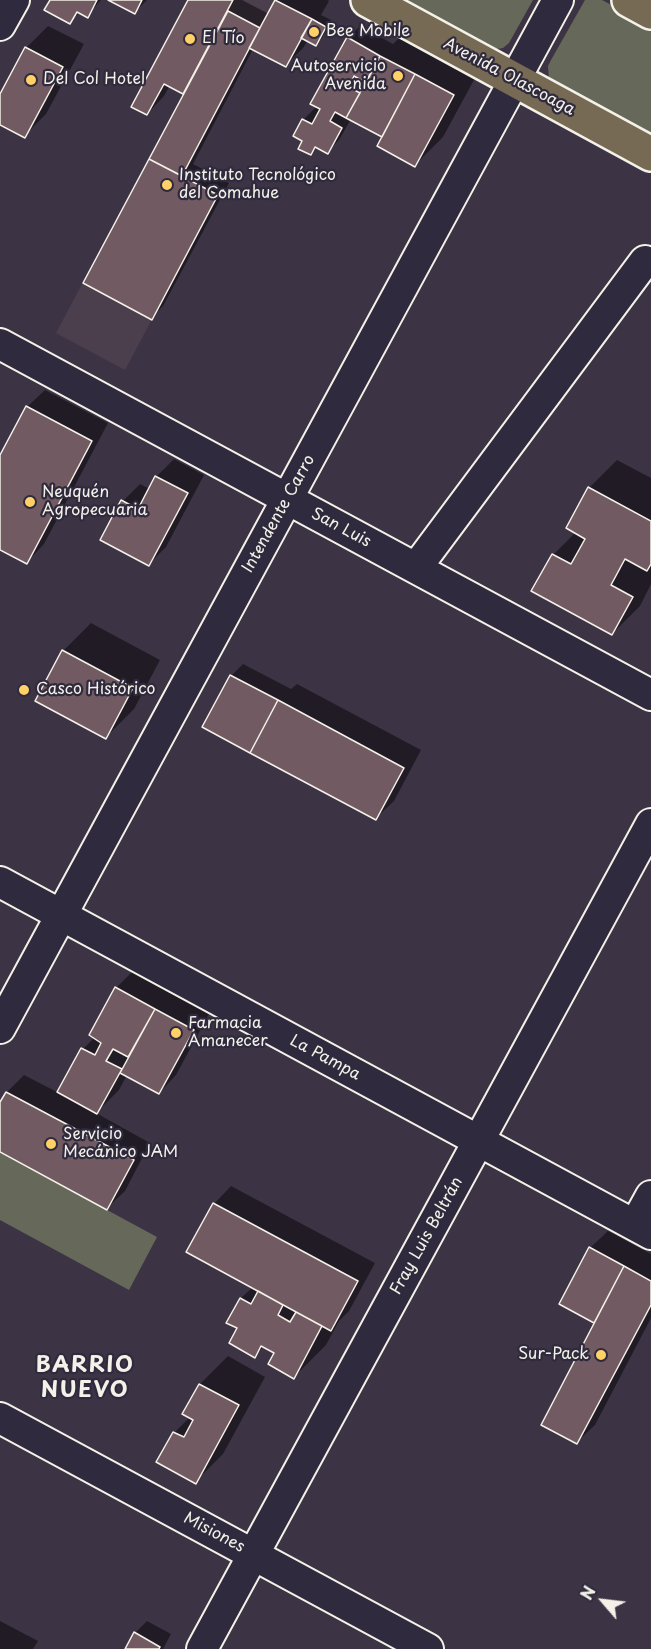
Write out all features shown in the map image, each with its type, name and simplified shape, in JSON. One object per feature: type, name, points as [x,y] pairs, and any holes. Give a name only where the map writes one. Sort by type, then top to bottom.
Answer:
[{"type":"main road","name":"Avenida Olascoaga","points":[[368,0],[651,154]]},
{"type":"main road","points":[[629,0],[651,12]]},
{"type":"street","points":[[0,25],[14,0]]},
{"type":"street","name":"Intendente Carro","points":[[0,1028],[558,0]]},
{"type":"street","points":[[416,568],[645,261]]},
{"type":"street","name":"San Luis","points":[[0,345],[651,695]]},
{"type":"street","name":"Fray Luis Beltrán","points":[[202,1649],[651,824]]},
{"type":"street","name":"La Pampa","points":[[0,882],[643,1229]]},
{"type":"street","points":[[643,1229],[651,1196]]},
{"type":"street","name":"Misiones","points":[[0,1418],[428,1649]]},
{"type":"shaded area","name":"Instituto Tecnológico del Comahue","points":[[233,0],[275,0],[182,176],[218,195],[125,370],[56,333]]},
{"type":"green space","points":[[398,0],[533,0],[509,43],[497,49],[489,48]]},
{"type":"green space","points":[[585,0],[602,0],[651,26],[651,138],[553,84],[549,79],[548,66]]},
{"type":"green space","points":[[0,1152],[157,1237],[129,1290],[0,1220]]},
{"type":"building","points":[[50,0],[97,0],[88,18],[77,12],[70,24],[44,10]]},
{"type":"building","points":[[108,0],[142,0],[135,14]]},
{"type":"building","name":"El Tío","points":[[188,0],[233,0],[183,94],[164,84],[147,115],[131,107]]},
{"type":"building","points":[[275,0],[312,19],[286,67],[249,48]]},
{"type":"building","points":[[228,11],[260,28],[182,176],[149,159]]},
{"type":"building","name":"Bee Mobile","points":[[312,19],[326,27],[316,46],[301,38]]},
{"type":"building","points":[[347,37],[380,56],[366,83],[354,76],[349,87],[360,93],[346,118],[335,112],[330,121],[342,128],[328,154],[315,147],[311,155],[298,149],[302,141],[293,136],[302,119],[312,124],[320,109],[310,104]]},
{"type":"building","name":"Del Col Hotel","points":[[25,47],[63,67],[25,138],[0,125],[0,94]]},
{"type":"building","points":[[380,56],[415,74],[382,137],[346,118]]},
{"type":"building","points":[[415,74],[454,95],[415,167],[377,146]]},
{"type":"building","points":[[149,159],[218,195],[152,320],[83,283]]},
{"type":"building","name":"Neuquén Agropecuaria","points":[[26,406],[92,441],[27,564],[0,550],[0,455]]},
{"type":"building","points":[[155,476],[188,493],[149,566],[100,540],[121,500],[138,509]]},
{"type":"building","points":[[588,487],[651,521],[651,564],[647,571],[625,559],[611,585],[633,597],[612,635],[531,591],[552,554],[571,564],[585,539],[566,528]]},
{"type":"building","points":[[62,650],[133,688],[106,739],[35,701]]},
{"type":"building","points":[[230,675],[278,700],[250,753],[202,727]]},
{"type":"building","points":[[278,700],[404,768],[376,820],[250,753]]},
{"type":"building","points":[[115,987],[155,1009],[128,1057],[113,1049],[106,1061],[122,1069],[97,1114],[57,1092],[81,1048],[95,1055],[101,1043],[89,1035]]},
{"type":"building","points":[[155,1009],[194,1030],[159,1094],[120,1073]]},
{"type":"building","name":"Servicio Mecánico JAM","points":[[6,1092],[134,1160],[107,1210],[0,1152],[0,1102]]},
{"type":"building","points":[[213,1203],[358,1281],[331,1331],[186,1252]]},
{"type":"building","points":[[589,1247],[624,1266],[594,1323],[559,1304]]},
{"type":"building","name":"Sur-Pack","points":[[624,1266],[651,1281],[651,1305],[577,1444],[541,1425]]},
{"type":"building","points":[[258,1291],[283,1305],[278,1315],[290,1322],[296,1312],[322,1326],[294,1379],[268,1364],[274,1353],[261,1346],[255,1358],[229,1343],[237,1328],[226,1323],[240,1298],[251,1304]]},
{"type":"building","points":[[199,1384],[239,1405],[196,1484],[156,1462],[173,1432],[184,1437],[193,1420],[182,1414]]},
{"type":"building","points":[[134,1632],[160,1647],[159,1649],[125,1649]]},
{"type":"place","name":"Bee Mobile","points":[[314,32]]},
{"type":"place","name":"El Tío","points":[[190,39]]},
{"type":"place","name":"Autoservicio Avenida","points":[[398,76]]},
{"type":"place","name":"Del Col Hotel","points":[[31,80]]},
{"type":"place","name":"Instituto Tecnológico del Comahue","points":[[167,185]]},
{"type":"place","name":"Neuquén Agropecuaria","points":[[30,502]]},
{"type":"place","name":"Casco Histórico","points":[[24,690]]},
{"type":"place","name":"Farmacia Amanecer","points":[[176,1033]]},
{"type":"place","name":"Servicio Mecánico JAM","points":[[51,1144]]},
{"type":"place","name":"Sur-Pack","points":[[601,1355]]},
{"type":"district","name":"BARRIO NUEVO","points":[[85,1378]]}]
